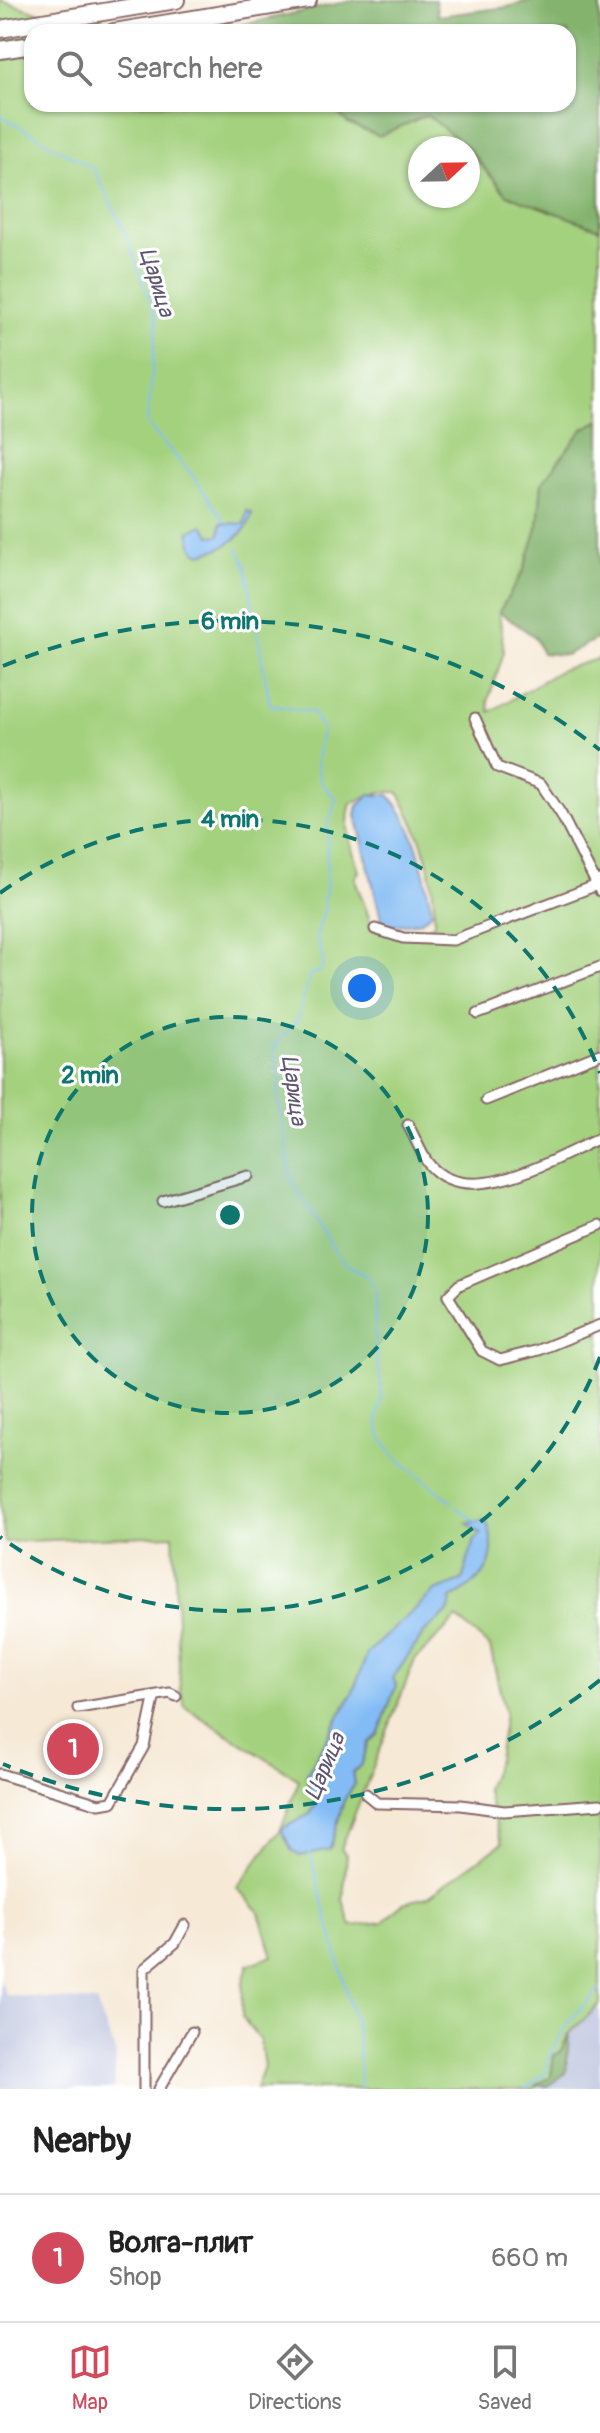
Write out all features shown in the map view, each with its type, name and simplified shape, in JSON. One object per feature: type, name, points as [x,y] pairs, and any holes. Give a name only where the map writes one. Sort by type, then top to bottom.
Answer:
[{"type":"highway","points":[[30,24],[176,0]]},
{"type":"highway","points":[[166,24],[308,0]]},
{"type":"highway","points":[[0,29],[24,25]]},
{"type":"highway","points":[[0,50],[24,46]]},
{"type":"street","points":[[375,929],[403,938],[453,940],[598,885],[553,799],[541,784],[497,767],[475,718]]},
{"type":"street","points":[[478,1014],[600,967]]},
{"type":"street","points":[[486,1100],[600,1054]]},
{"type":"street","points":[[408,1125],[429,1164],[442,1175],[484,1185],[600,1138]]},
{"type":"street","points":[[163,1201],[248,1176]]},
{"type":"street","points":[[600,1225],[452,1289],[448,1296],[489,1358],[511,1360],[600,1325]]},
{"type":"street","points":[[78,1708],[154,1699],[170,1693],[176,1696]]},
{"type":"street","points":[[0,1774],[99,1804],[112,1802],[144,1746],[154,1699]]},
{"type":"street","points":[[366,1794],[377,1803],[461,1805],[504,1811],[600,1804]]},
{"type":"street","points":[[144,2089],[144,1969],[175,1943],[185,1925]]},
{"type":"street","points":[[159,2089],[192,2032]]},
{"type":"shaded area","points":[[0,1979],[6,1995],[96,2002],[116,2054],[114,2089],[0,2089]]},
{"type":"shaded area","points":[[600,2004],[600,2089],[537,2089],[537,2085],[547,2086],[566,2073],[569,2034]]},
{"type":"green space","points":[[0,0],[75,24],[24,24],[24,112],[336,112],[348,123],[379,136],[427,115],[455,136],[408,136],[408,208],[480,208],[480,165],[507,195],[600,229],[600,420],[583,429],[542,483],[538,525],[524,570],[499,612],[504,652],[488,701],[490,712],[561,670],[600,658],[600,2004],[569,2034],[560,2052],[554,2056],[551,2076],[534,2089],[256,2089],[264,2067],[260,2040],[242,2017],[243,1983],[248,1965],[273,1956],[258,1910],[237,1888],[281,1829],[299,1780],[185,1707],[180,1687],[173,1535],[5,1542],[0,1507]],"holes":[[[380,792],[398,792],[414,823],[430,872],[434,924],[420,934],[371,930],[355,877],[359,872],[348,830],[351,803]],[[486,1521],[489,1538],[451,1599],[448,1611],[424,1633],[393,1678],[396,1685],[378,1735],[369,1742],[361,1766],[353,1773],[355,1784],[344,1800],[330,1849],[292,1851],[282,1829],[311,1814],[317,1803],[306,1776],[352,1694],[368,1652],[435,1591],[462,1581],[474,1541],[481,1534],[477,1527],[468,1523]],[[457,1618],[490,1647],[505,1713],[498,1759],[486,1789],[502,1843],[427,1897],[403,1903],[383,1922],[351,1926],[343,1900],[347,1855],[341,1849],[415,1660]]]},
{"type":"green space","points":[[354,0],[435,0],[438,16],[508,7],[530,0],[600,0],[600,229],[507,195],[480,162],[480,136],[453,136],[427,115],[379,136],[348,123],[336,112],[576,112],[576,24],[246,24]]},
{"type":"green space","points":[[600,420],[600,637],[566,655],[542,653],[535,637],[499,612],[524,570],[538,525],[542,483],[583,429]]},
{"type":"green space","points":[[569,2034],[566,2073],[547,2086],[537,2085],[551,2076],[554,2055],[561,2052]]},
{"type":"water","points":[[247,511],[252,513],[250,521],[233,541],[200,554],[193,548],[189,532],[203,525],[211,536],[220,535],[221,523],[244,524]]},
{"type":"water","points":[[370,795],[389,795],[413,836],[432,912],[420,922],[388,926],[381,918],[356,815],[358,806]]},
{"type":"water","points":[[486,1520],[492,1547],[487,1568],[473,1584],[451,1599],[449,1611],[424,1633],[393,1678],[396,1685],[378,1735],[369,1742],[361,1766],[353,1772],[355,1784],[344,1800],[330,1849],[300,1856],[292,1851],[281,1829],[310,1814],[317,1803],[306,1776],[352,1694],[368,1652],[435,1591],[462,1581],[474,1541],[481,1534],[467,1523]]},
{"type":"waterway","name":"Царица","points":[[0,115],[94,169],[127,236],[157,321],[147,424],[192,475],[225,522]]},
{"type":"waterway","name":"Царица","points":[[238,549],[246,566],[270,705],[312,712],[323,729],[317,758],[319,776],[337,798],[328,824],[325,907],[316,937],[324,962],[321,971],[310,974],[297,1021],[273,1047],[280,1073],[278,1095],[290,1173],[334,1250],[346,1265],[368,1277],[375,1290],[375,1345],[382,1395],[377,1421],[381,1436],[392,1454],[452,1502]]},
{"type":"waterway","name":"Царица","points":[[456,1507],[477,1522]]},
{"type":"waterway","name":"Царица","points":[[310,1853],[358,2035],[360,2089]]},
{"type":"waterway","points":[[525,2089],[546,2073],[559,2039],[600,1989]]},
{"type":"place","name":"Волга-плит","points":[[73,1749]]}]
